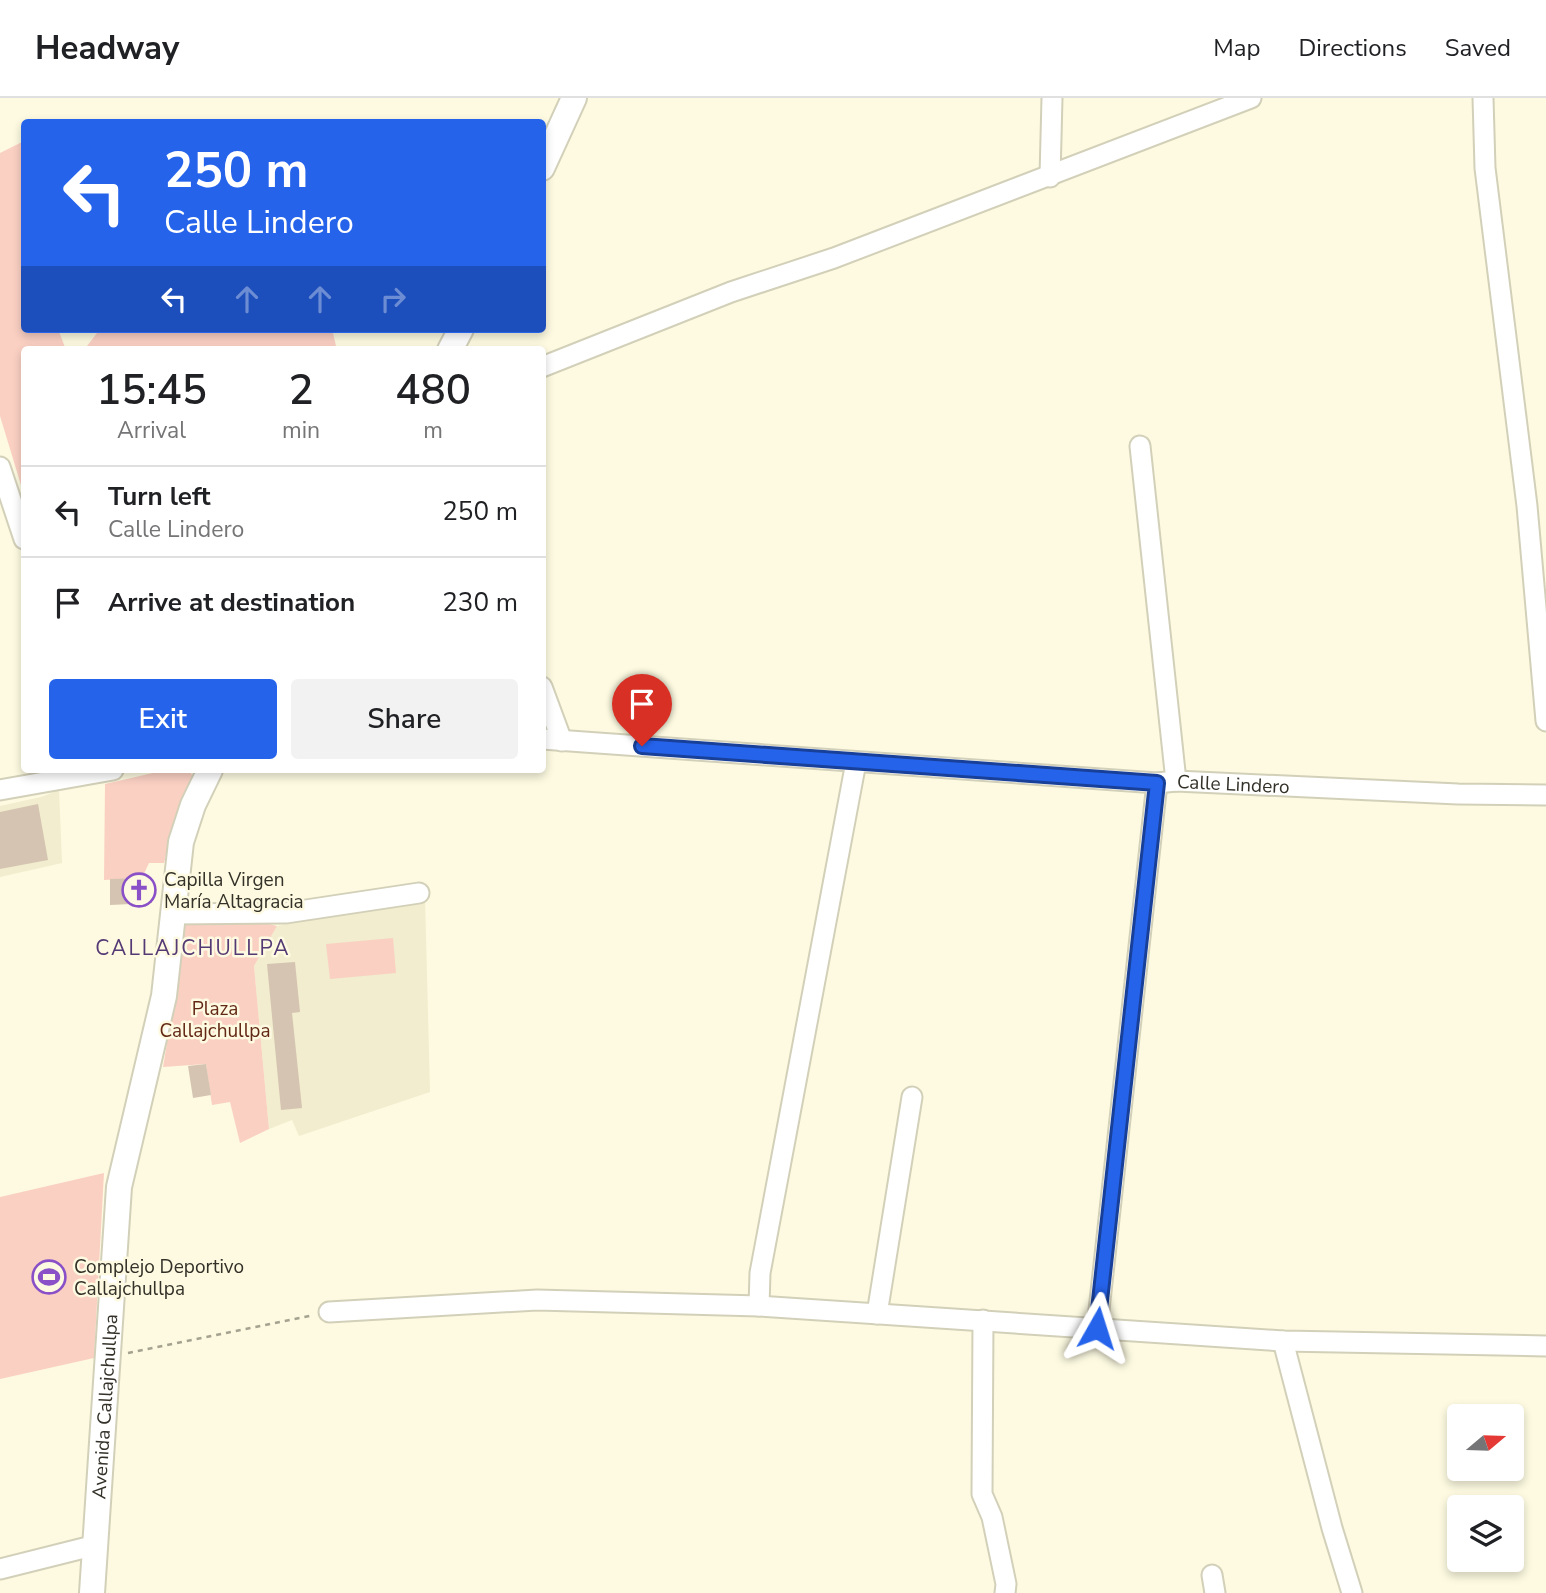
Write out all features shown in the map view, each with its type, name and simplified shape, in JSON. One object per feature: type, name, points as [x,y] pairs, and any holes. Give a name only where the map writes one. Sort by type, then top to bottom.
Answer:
[{"type":"main road","points":[[546,159],[574,98]]},
{"type":"main road","name":"Avenida Callajchullpa","points":[[92,1593],[119,1187],[164,996],[181,842],[193,805],[209,773]]},
{"type":"street","points":[[1050,177],[1052,98]]},
{"type":"street","points":[[546,365],[731,292],[834,258],[1251,98]]},
{"type":"street","points":[[1483,98],[1485,168],[1527,506],[1546,721]]},
{"type":"street","points":[[1097,1328],[1166,782],[1140,446]]},
{"type":"street","points":[[0,467],[21,530]]},
{"type":"street","points":[[546,708],[552,740]]},
{"type":"street","name":"Calle Lindero","points":[[552,740],[1166,782],[1458,794],[1546,794]]},
{"type":"street","points":[[758,1306],[760,1273],[856,762]]},
{"type":"street","points":[[0,790],[96,773]]},
{"type":"street","points":[[172,914],[286,913],[419,893]]},
{"type":"street","points":[[877,1314],[912,1097]]},
{"type":"street","points":[[328,1312],[537,1300],[758,1306],[1283,1341],[1546,1346]]},
{"type":"street","points":[[983,1320],[982,1494],[992,1517],[1006,1584],[1005,1593]]},
{"type":"street","points":[[1283,1341],[1332,1528],[1352,1593]]},
{"type":"street","points":[[0,1569],[96,1545]]},
{"type":"path","points":[[108,1357],[328,1312]]},
{"type":"shaded area","points":[[59,790],[62,863],[0,877],[0,806]]},
{"type":"shaded area","points":[[425,898],[430,1092],[299,1136],[292,1120],[269,1129],[254,966],[277,926]]},
{"type":"green space","points":[[21,142],[21,333],[60,333],[64,346],[21,346],[21,485],[0,416],[0,153]]},
{"type":"green space","points":[[97,333],[333,333],[336,346],[87,346]]},
{"type":"green space","points":[[153,773],[190,773],[193,776],[192,787],[175,819],[164,863],[149,863],[142,878],[104,880],[105,784]]},
{"type":"green space","name":"Plaza Callajchullpa","points":[[254,920],[277,926],[254,966],[269,1129],[240,1143],[230,1102],[212,1105],[206,1064],[163,1067],[176,990],[180,931],[187,921]]},
{"type":"green space","points":[[393,938],[396,973],[330,979],[326,944]]},
{"type":"green space","name":"Complejo Deportivo Callajchullpa","points":[[104,1173],[94,1358],[0,1379],[0,1197]]},
{"type":"building","points":[[38,804],[48,860],[0,869],[0,812]]},
{"type":"building","points":[[151,878],[152,903],[110,905],[110,879]]},
{"type":"building","points":[[295,962],[300,1012],[292,1013],[302,1108],[281,1110],[267,964]]},
{"type":"building","points":[[206,1064],[211,1095],[193,1098],[188,1066]]},
{"type":"place","name":"Capilla Virgen María Altagracia","points":[[139,890]]},
{"type":"place","name":"Complejo Deportivo Callajchullpa","points":[[49,1277]]},
{"type":"district","name":"CALLAJCHULLPA","points":[[193,948]]},
{"type":"route","points":[[642,746],[1157,783],[1097,1328]]}]
